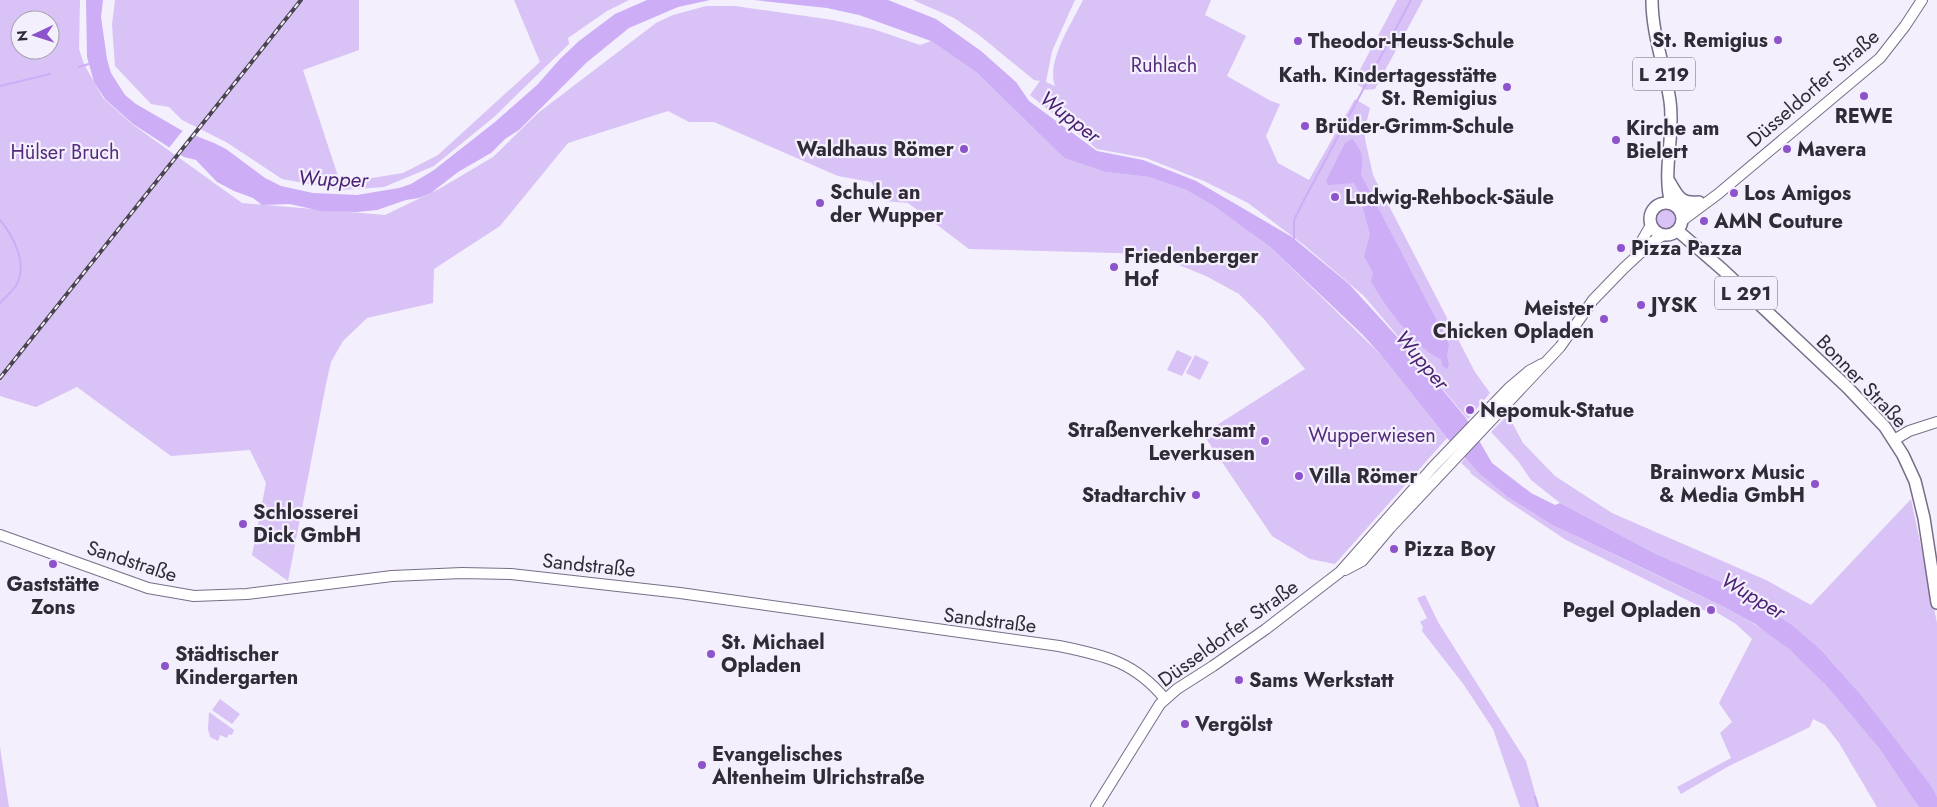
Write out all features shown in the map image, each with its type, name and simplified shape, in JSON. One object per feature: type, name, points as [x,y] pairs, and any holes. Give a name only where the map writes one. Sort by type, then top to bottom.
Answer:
[{"type":"main road","name":"L 219","points":[[1652,0],[1654,30],[1670,101],[1672,133],[1667,190],[1674,214]]},
{"type":"main road","name":"L 219","points":[[1663,235],[1670,236],[1674,214],[1664,169],[1670,148]]},
{"type":"main road","points":[[1667,178],[1681,199],[1688,203],[1699,202]]},
{"type":"main road","name":"L 219","points":[[1651,225],[1651,213],[1674,214]]},
{"type":"main road","name":"Bonner Straße","points":[[1674,214],[1723,270],[1848,388],[1885,426],[1915,481],[1924,518],[1937,603]]},
{"type":"main road","points":[[1651,225],[1658,234],[1663,235]]},
{"type":"street","name":"Düsseldorfer Straße","points":[[1674,214],[1718,194],[1880,58],[1922,0]]},
{"type":"street","name":"Düsseldorfer Straße","points":[[1674,214],[1718,194]]},
{"type":"street","name":"Düsseldorfer Straße","points":[[1624,268],[1651,225]]},
{"type":"street","name":"Düsseldorfer Straße","points":[[1096,807],[1145,727],[1165,699],[1266,629],[1340,572],[1362,562],[1429,480],[1482,423],[1520,377],[1542,364],[1560,347],[1593,300],[1624,268],[1651,243],[1663,235]]},
{"type":"street","points":[[1894,440],[1917,428],[1937,422]]},
{"type":"street","name":"Sandstraße","points":[[0,535],[148,588],[168,593],[200,597],[247,594],[392,576],[462,573],[511,574],[680,593],[1060,646],[1098,654],[1119,662],[1145,679],[1165,699]]},
{"type":"green space","points":[[0,0],[80,0],[79,49],[84,64],[103,98],[132,124],[242,203],[385,215],[439,189],[493,157],[538,113],[656,23],[673,15],[706,6],[735,6],[833,20],[873,29],[920,45],[931,41],[976,72],[1064,158],[1105,172],[1149,177],[1186,190],[1214,206],[1269,246],[1381,355],[1447,438],[1335,564],[1310,559],[1272,536],[1203,434],[1305,369],[1264,319],[1239,294],[1206,276],[1152,254],[969,249],[908,203],[884,201],[871,182],[838,176],[714,122],[689,122],[668,111],[568,143],[500,226],[434,269],[433,303],[367,318],[343,341],[331,362],[288,581],[252,555],[266,483],[250,450],[171,456],[77,387],[36,407],[0,396]]},
{"type":"green space","points":[[115,0],[359,0],[359,50],[303,70],[339,179],[366,179],[403,173],[438,155],[540,62],[514,0],[629,0],[607,11],[568,38],[569,44],[494,117],[434,166],[384,187],[342,190],[282,179],[226,142],[182,120],[169,107],[151,104],[115,66],[112,25]]},
{"type":"green space","name":"Ruhlach","points":[[913,0],[1075,0],[1052,51],[1046,82],[1055,86],[1053,76],[1057,54],[1083,0],[1211,0],[1205,15],[1246,36],[1227,76],[1271,101],[1280,104],[1266,136],[1278,163],[1309,180],[1355,99],[1370,108],[1365,128],[1365,139],[1373,175],[1475,372],[1490,393],[1468,419],[1364,296],[1304,245],[1248,203],[1204,181],[1146,158],[1097,149],[1030,95],[1040,81],[1034,80],[979,35],[954,18]]},
{"type":"green space","points":[[1397,0],[1423,0],[1375,89],[1366,90],[1355,83],[1355,79]]},
{"type":"green space","points":[[1667,208],[1675,211],[1678,219],[1675,227],[1667,230],[1659,227],[1656,219],[1659,211]]},
{"type":"green space","points":[[1177,350],[1192,357],[1182,376],[1167,370]]},
{"type":"green space","points":[[1195,355],[1209,362],[1200,380],[1186,373]]},
{"type":"green space","points":[[1508,415],[1523,443],[1555,476],[1612,513],[1766,580],[1811,605],[1911,499],[1937,623],[1937,797],[1862,696],[1821,650],[1740,590],[1656,554],[1560,503],[1531,480],[1518,461],[1491,432]]},
{"type":"green space","points":[[1465,458],[1500,490],[1537,515],[1645,570],[1726,608],[1759,627],[1783,644],[1809,667],[1860,723],[1892,764],[1919,807],[1877,807],[1839,743],[1825,725],[1813,719],[1810,727],[1729,766],[1681,794],[1677,787],[1731,758],[1720,733],[1732,722],[1719,703],[1752,639],[1736,624],[1716,612],[1715,615],[1701,609],[1701,607],[1566,540],[1506,500],[1470,473],[1461,463]]},
{"type":"green space","points":[[1425,595],[1438,622],[1526,761],[1539,807],[1520,807],[1493,729],[1464,685],[1422,631],[1423,627],[1420,622],[1427,618],[1417,598]]},
{"type":"green space","points":[[220,699],[240,714],[232,724],[212,710]]},
{"type":"green space","points":[[209,712],[234,730],[232,735],[229,734],[227,738],[220,735],[218,741],[210,737],[208,729]]},
{"type":"green space","points":[[0,747],[9,807],[0,807]]},
{"type":"shaded area","points":[[86,0],[103,0],[101,17],[111,73],[125,95],[136,104],[181,130],[226,149],[265,178],[281,186],[313,193],[357,195],[399,188],[411,184],[434,170],[495,122],[537,85],[579,41],[615,14],[647,0],[710,0],[678,7],[629,28],[586,63],[519,130],[505,139],[491,153],[458,172],[431,193],[377,210],[357,212],[321,211],[290,204],[262,205],[253,198],[217,182],[196,160],[184,157],[133,124],[105,99],[94,82],[87,57]]},
{"type":"shaded area","points":[[754,0],[888,0],[936,19],[981,51],[1016,82],[1029,101],[1097,151],[1143,160],[1196,181],[1292,237],[1349,284],[1411,352],[1466,418],[1492,463],[1531,493],[1555,505],[1560,503],[1656,554],[1740,590],[1793,626],[1821,650],[1862,696],[1931,786],[1937,797],[1937,807],[1919,807],[1880,749],[1826,685],[1789,649],[1755,624],[1726,608],[1551,524],[1508,497],[1479,473],[1447,438],[1363,335],[1269,246],[1214,206],[1186,190],[1149,177],[1105,172],[1064,158],[976,72],[931,41],[859,15],[827,8]]},
{"type":"shaded area","points":[[1352,139],[1362,156],[1361,175],[1449,344],[1447,356],[1449,366],[1446,369],[1442,365],[1441,359],[1422,346],[1401,325],[1371,281],[1373,273],[1364,256],[1370,234],[1358,190],[1354,183],[1328,185],[1326,181],[1345,143]]},
{"type":"pier","points":[[184,129],[197,134],[179,157],[168,149]]},
{"type":"waterway","points":[[1294,241],[1294,220],[1411,0]]},
{"type":"waterway","points":[[79,67],[92,63]]},
{"type":"waterway","points":[[0,86],[50,74]]},
{"type":"waterway","points":[[0,220],[14,241],[21,266],[17,285],[0,303]]},
{"type":"waterway","points":[[1535,797],[1538,807]]},
{"type":"railway","points":[[0,378],[301,0]]},
{"type":"place","name":"St. Remigius","points":[[1778,40]]},
{"type":"place","name":"Theodor-Heuss-Schule","points":[[1298,41]]},
{"type":"place","name":"Kath. Kindertagesstätte St. Remigius","points":[[1507,87]]},
{"type":"place","name":"REWE","points":[[1864,96]]},
{"type":"place","name":"Brüder-Grimm-Schule","points":[[1305,126]]},
{"type":"place","name":"Kirche am Bielert","points":[[1616,140]]},
{"type":"place","name":"Waldhaus Römer","points":[[964,149]]},
{"type":"place","name":"Mavera","points":[[1787,149]]},
{"type":"place","name":"Los Amigos","points":[[1734,193]]},
{"type":"place","name":"Ludwig-Rehbock-Säule","points":[[1335,197]]},
{"type":"place","name":"Schule an der Wupper","points":[[820,203]]},
{"type":"place","name":"AMN Couture","points":[[1704,221]]},
{"type":"place","name":"Pizza Pazza","points":[[1621,248]]},
{"type":"place","name":"Friedenberger Hof","points":[[1114,267]]},
{"type":"place","name":"JYSK","points":[[1641,305]]},
{"type":"place","name":"Meister Chicken Opladen","points":[[1604,319]]},
{"type":"place","name":"Nepomuk-Statue","points":[[1470,410]]},
{"type":"place","name":"Straßenverkehrsamt Leverkusen","points":[[1265,441]]},
{"type":"place","name":"Villa Römer","points":[[1299,476]]},
{"type":"place","name":"Brainworx Music & Media GmbH","points":[[1815,484]]},
{"type":"place","name":"Stadtarchiv","points":[[1196,495]]},
{"type":"place","name":"Schlosserei Dick GmbH","points":[[243,524]]},
{"type":"place","name":"Pizza Boy","points":[[1394,549]]},
{"type":"place","name":"Gaststätte Zons","points":[[53,564]]},
{"type":"place","name":"Pegel Opladen","points":[[1711,610]]},
{"type":"place","name":"St. Michael Opladen","points":[[711,654]]},
{"type":"place","name":"Städtischer Kindergarten","points":[[165,666]]},
{"type":"place","name":"Sams Werkstatt","points":[[1239,680]]},
{"type":"place","name":"Vergölst","points":[[1185,724]]},
{"type":"place","name":"Evangelisches Altenheim Ulrichstraße","points":[[702,765]]},
{"type":"water label","name":"Wupper","points":[[1070,117]]},
{"type":"water label","name":"Wupper","points":[[333,179]]},
{"type":"water label","name":"Wupper","points":[[1422,360]]},
{"type":"water label","name":"Wupper","points":[[1753,596]]},
{"type":"park label","name":"Hülser Bruch","points":[[65,152]]},
{"type":"park label","name":"Wupperwiesen","points":[[1372,435]]}]
